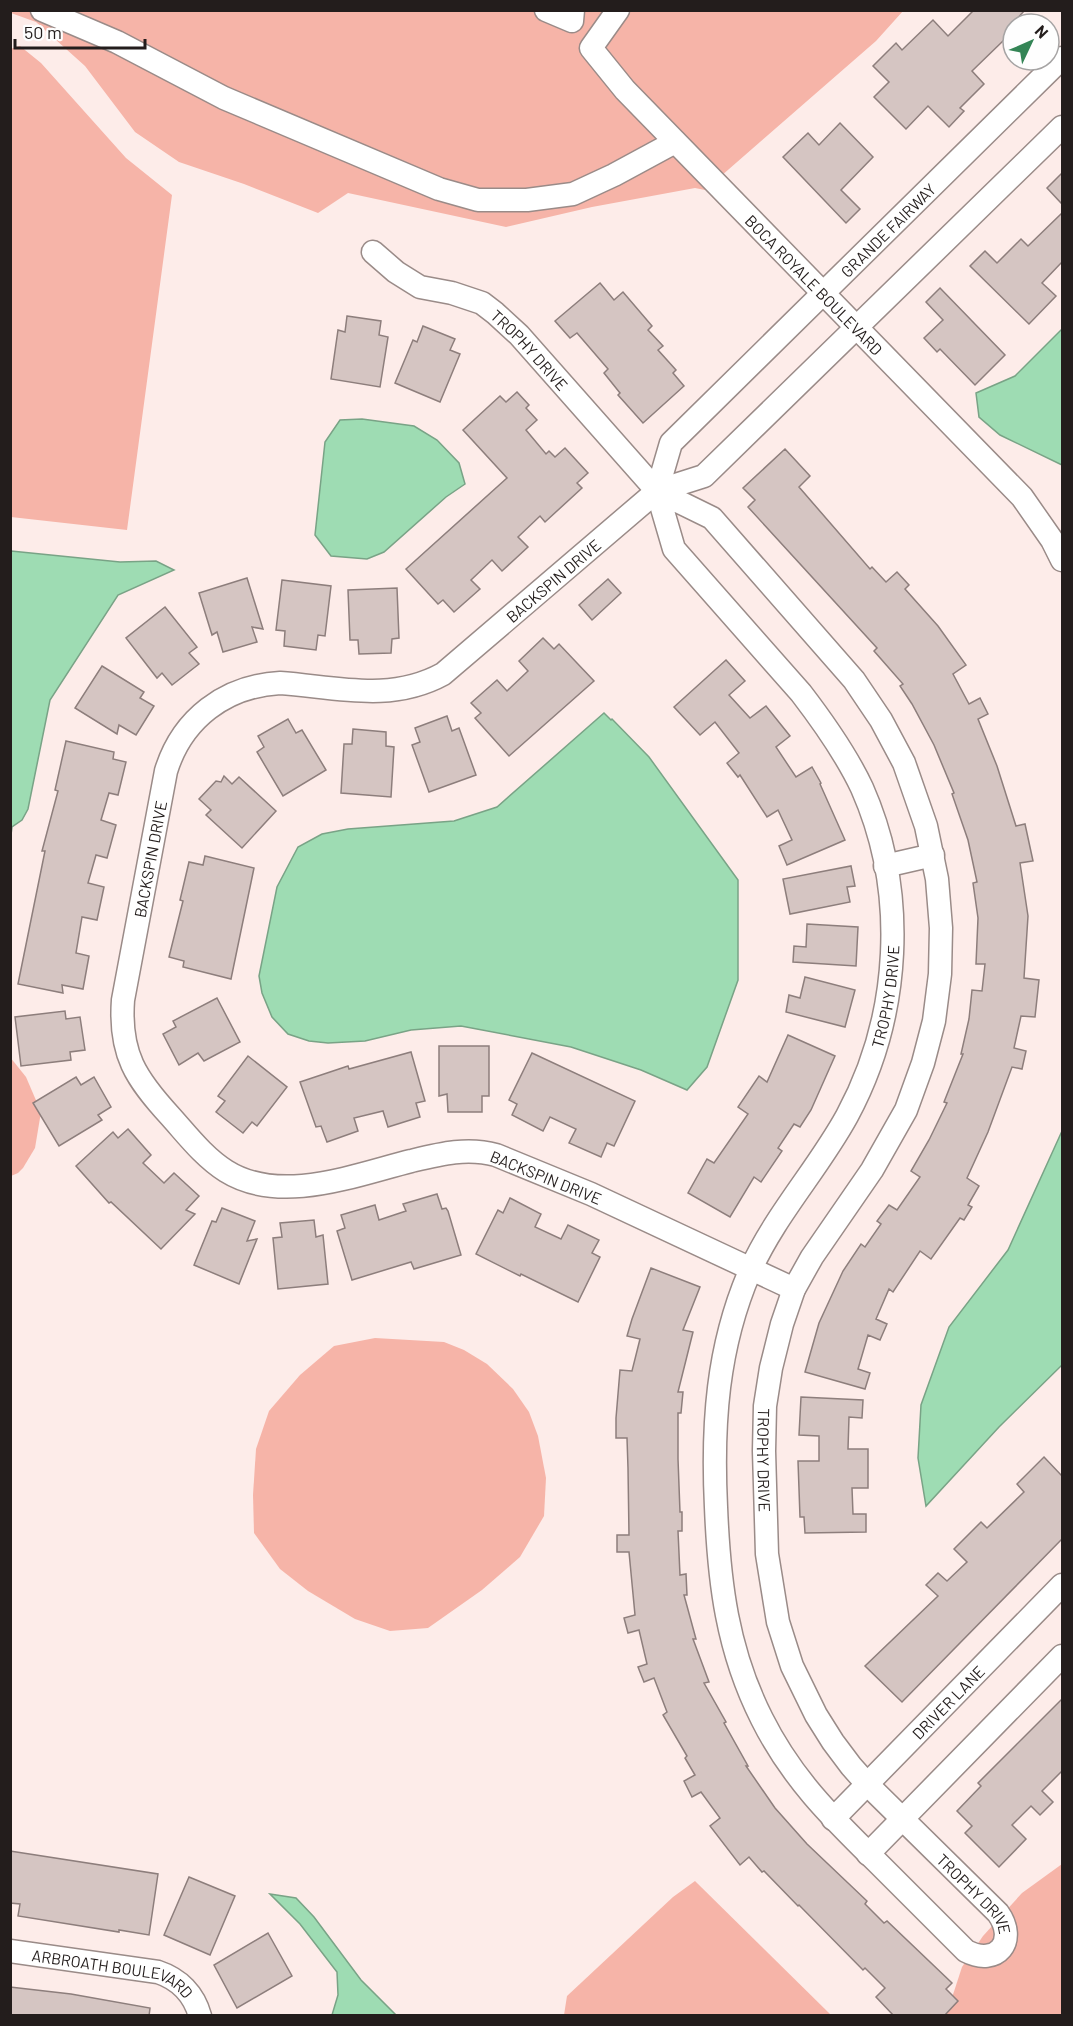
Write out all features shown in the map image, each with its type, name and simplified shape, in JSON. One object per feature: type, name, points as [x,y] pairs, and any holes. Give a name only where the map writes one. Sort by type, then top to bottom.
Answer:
[{"type":"street","points":[[42,10],[117,42],[224,98],[439,189],[478,200],[527,200],[573,194],[675,142]]},
{"type":"street","points":[[546,10],[572,16]]},
{"type":"street","points":[[591,48],[618,10]]},
{"type":"street","name":"BOCA ROYALE BOULEVARD","points":[[572,16],[591,48],[636,103],[1022,497],[1052,540],[1062,560]]},
{"type":"street","name":"GRANDE FAIRWAY","points":[[657,491],[671,443],[1062,58]]},
{"type":"street","points":[[857,328],[1062,127]]},
{"type":"street","name":"TROPHY DRIVE","points":[[372,252],[412,283],[468,297],[495,313],[519,335],[657,491],[712,518],[854,680],[881,720],[904,763],[923,815],[933,855],[940,904],[941,963],[935,1013],[923,1063],[906,1110],[884,1151],[820,1244],[794,1289],[775,1349],[765,1406],[764,1472],[770,1576],[778,1622],[792,1666],[804,1693],[833,1742],[867,1784],[1006,1923],[1007,1934],[1004,1943],[998,1951],[990,1955],[981,1957],[966,1951],[833,1819],[794,1773],[762,1719],[749,1690],[734,1647],[725,1609],[720,1578],[714,1443],[717,1392],[729,1334],[751,1269],[782,1213],[845,1119],[871,1064],[886,1007],[892,956],[891,906],[885,866],[872,816],[849,763],[806,700],[674,549],[657,491]]},
{"type":"street","name":"BACKSPIN DRIVE","points":[[794,1289],[591,1194],[483,1151],[452,1152],[301,1186],[273,1186],[241,1178],[228,1172],[201,1150],[150,1095],[135,1072],[123,1036],[123,1000],[166,771],[178,741],[206,709],[237,691],[266,684],[280,683],[387,692],[412,688],[434,680],[461,660],[657,491],[704,476],[857,328]]},
{"type":"street","points":[[885,866],[933,855]]},
{"type":"street","name":"DRIVER LANE","points":[[833,1819],[1062,1585]]},
{"type":"street","points":[[868,1854],[1062,1656]]},
{"type":"street","name":"ARBROATH BOULEVARD","points":[[10,1951],[158,1972],[169,1976],[187,1990],[200,2016]]},
{"type":"shaded area","points":[[10,11],[903,11],[876,41],[705,190],[695,188],[592,207],[506,227],[348,193],[318,213],[179,162],[135,132],[85,66],[36,22]]},
{"type":"shaded area","points":[[20,46],[41,63],[126,158],[172,195],[127,530],[11,517],[10,49]]},
{"type":"shaded area","points":[[1062,329],[1062,465],[1000,435],[979,417],[976,393],[1015,376]]},
{"type":"shaded area","points":[[362,419],[414,426],[437,440],[459,463],[465,484],[446,497],[384,552],[367,559],[331,556],[315,535],[325,442],[340,420]]},
{"type":"shaded area","points":[[11,551],[120,562],[156,561],[174,570],[118,595],[50,700],[28,809],[22,820],[12,827],[11,835]]},
{"type":"shaded area","points":[[604,713],[649,757],[738,880],[738,980],[707,1067],[687,1090],[641,1070],[571,1047],[461,1026],[411,1030],[365,1041],[328,1043],[309,1041],[288,1034],[272,1017],[262,993],[259,976],[277,887],[298,847],[322,834],[348,829],[454,821],[497,807]]},
{"type":"shaded area","points":[[10,1057],[26,1077],[41,1112],[35,1148],[23,1168],[11,1176]]},
{"type":"shaded area","points":[[1062,1131],[1062,1365],[999,1427],[926,1506],[918,1458],[921,1405],[949,1327],[1008,1250]]},
{"type":"shaded area","points":[[375,1338],[444,1342],[464,1350],[487,1364],[513,1389],[529,1412],[538,1436],[546,1478],[544,1516],[520,1557],[482,1590],[428,1628],[390,1631],[355,1619],[308,1591],[280,1569],[254,1533],[253,1495],[256,1449],[269,1411],[300,1375],[334,1346]]},
{"type":"shaded area","points":[[1062,1864],[1062,2015],[946,2016],[962,1967],[983,1936],[1022,1893]]},
{"type":"shaded area","points":[[695,1881],[831,2015],[564,2015],[567,1996],[673,1897]]},
{"type":"shaded area","points":[[270,1894],[296,1898],[314,1917],[361,1980],[396,2015],[332,2015],[338,1995],[337,1972],[300,1924]]},
{"type":"building","points":[[974,10],[1025,10],[1023,12],[1001,12],[1001,43],[972,71],[984,84],[960,108],[964,111],[949,127],[928,106],[906,129],[874,97],[889,82],[873,66],[896,43],[902,50],[933,20],[948,36]]},
{"type":"building","points":[[840,123],[873,157],[841,190],[860,209],[846,223],[783,157],[808,133],[819,145]]},
{"type":"building","points":[[1062,173],[1062,204],[1047,188]]},
{"type":"building","points":[[1062,213],[1062,262],[1042,283],[1056,296],[1029,324],[970,266],[985,251],[997,263],[1021,239],[1028,246]]},
{"type":"building","points":[[600,283],[614,300],[623,292],[652,326],[648,330],[663,346],[658,350],[676,370],[673,373],[684,386],[643,423],[618,395],[620,393],[604,373],[608,369],[577,333],[570,338],[555,321]]},
{"type":"building","points":[[940,288],[1005,355],[975,385],[940,349],[937,352],[924,338],[943,320],[926,302]]},
{"type":"building","points":[[347,316],[381,321],[379,335],[388,337],[380,387],[331,379],[338,330],[345,332]]},
{"type":"building","points":[[423,326],[455,339],[450,350],[460,354],[440,402],[395,383],[413,340],[417,342]]},
{"type":"building","points":[[517,392],[529,405],[526,408],[537,420],[526,430],[546,454],[549,451],[555,457],[565,448],[588,473],[577,483],[582,488],[545,522],[540,516],[518,537],[528,547],[502,571],[492,560],[471,580],[480,589],[454,612],[443,600],[438,604],[406,569],[507,478],[463,430],[500,396],[506,402]]},
{"type":"building","points":[[785,449],[810,476],[799,487],[870,569],[872,567],[886,582],[897,572],[909,585],[905,589],[938,626],[966,665],[953,674],[969,704],[980,698],[988,714],[978,719],[997,766],[1016,826],[1025,824],[1033,861],[1020,863],[1028,916],[1024,978],[1039,980],[1035,1017],[1021,1016],[1014,1048],[1026,1051],[1022,1069],[1012,1067],[988,1132],[967,1178],[979,1186],[968,1205],[972,1207],[964,1220],[960,1218],[931,1259],[920,1251],[893,1292],[889,1289],[876,1319],[887,1324],[880,1340],[868,1335],[858,1369],[870,1373],[865,1389],[805,1372],[819,1323],[843,1271],[861,1244],[865,1247],[881,1224],[877,1221],[889,1205],[897,1210],[920,1177],[911,1171],[947,1103],[944,1102],[963,1054],[961,1054],[969,1019],[972,990],[982,991],[985,964],[976,964],[978,918],[973,883],[977,882],[968,840],[952,794],[954,793],[934,745],[900,686],[903,684],[874,651],[877,648],[748,507],[755,500],[743,488]]},
{"type":"building","points":[[247,578],[263,629],[252,627],[257,642],[223,652],[217,632],[212,635],[199,593]]},
{"type":"building","points":[[608,579],[621,593],[592,620],[579,605]]},
{"type":"building","points":[[282,580],[331,586],[325,636],[318,635],[316,650],[284,646],[285,631],[276,630]]},
{"type":"building","points":[[397,588],[399,638],[392,639],[391,653],[359,654],[358,640],[350,640],[348,590]]},
{"type":"building","points":[[165,607],[197,647],[189,653],[199,664],[172,685],[162,673],[157,678],[126,638]]},
{"type":"building","points":[[543,638],[554,649],[559,644],[594,681],[509,756],[475,718],[481,713],[471,703],[497,680],[507,691],[528,671],[519,661]]},
{"type":"building","points":[[726,660],[745,681],[729,695],[750,718],[766,706],[790,736],[776,747],[796,777],[812,767],[845,840],[787,865],[779,846],[792,840],[778,810],[767,817],[740,775],[738,777],[727,763],[739,753],[715,722],[700,735],[674,707]]},
{"type":"building","points":[[102,666],[144,692],[140,698],[154,706],[136,735],[119,725],[117,734],[75,708]]},
{"type":"building","points":[[447,716],[452,731],[459,728],[476,775],[429,792],[412,745],[420,742],[415,728]]},
{"type":"building","points":[[288,719],[296,733],[302,730],[326,770],[283,796],[257,752],[264,747],[258,736]]},
{"type":"building","points":[[353,729],[386,732],[386,746],[394,747],[391,797],[341,793],[344,744],[352,744]]},
{"type":"building","points":[[66,741],[114,752],[113,759],[126,762],[118,795],[109,793],[101,820],[116,825],[107,858],[96,855],[88,883],[104,887],[97,920],[82,917],[76,953],[89,956],[83,989],[62,985],[63,993],[18,984],[45,851],[42,851],[58,791],[55,790]]},
{"type":"building","points":[[224,776],[232,784],[239,777],[276,811],[242,848],[206,815],[211,810],[199,799],[216,781],[221,782]]},
{"type":"building","points":[[205,856],[254,868],[231,979],[183,967],[184,961],[169,957],[183,901],[180,900],[189,862],[203,865]]},
{"type":"building","points":[[851,866],[855,886],[847,887],[850,902],[790,914],[783,879]]},
{"type":"building","points":[[807,924],[858,927],[856,966],[793,962],[794,946],[806,947]]},
{"type":"building","points":[[805,977],[855,990],[845,1027],[786,1012],[789,995],[800,998]]},
{"type":"building","points":[[217,998],[240,1042],[204,1061],[198,1053],[179,1065],[163,1034],[176,1027],[173,1021]]},
{"type":"building","points":[[65,1011],[66,1019],[80,1017],[85,1050],[70,1052],[71,1060],[21,1066],[15,1017]]},
{"type":"building","points":[[788,1035],[835,1056],[811,1110],[800,1127],[794,1124],[778,1148],[782,1151],[761,1182],[754,1177],[730,1217],[688,1193],[707,1159],[714,1163],[748,1114],[738,1107],[759,1076],[767,1082]]},
{"type":"building","points":[[439,1046],[489,1046],[489,1096],[482,1096],[482,1112],[448,1112],[447,1094],[439,1096]]},
{"type":"building","points":[[411,1052],[425,1101],[416,1103],[420,1117],[388,1127],[383,1111],[354,1118],[358,1131],[327,1142],[321,1126],[316,1127],[300,1082],[348,1066],[349,1069]]},
{"type":"building","points":[[532,1053],[635,1101],[614,1146],[607,1143],[601,1157],[569,1143],[576,1129],[550,1117],[543,1131],[512,1115],[517,1104],[509,1100]]},
{"type":"building","points":[[248,1056],[287,1087],[257,1126],[252,1122],[243,1133],[216,1112],[225,1101],[218,1096]]},
{"type":"building","points":[[76,1077],[81,1085],[94,1077],[111,1107],[98,1115],[102,1120],[59,1146],[33,1103]]},
{"type":"building","points":[[128,1129],[151,1155],[143,1163],[164,1183],[174,1173],[199,1196],[186,1210],[195,1214],[161,1249],[111,1202],[109,1203],[76,1166],[113,1132],[118,1138]]},
{"type":"building","points":[[437,1194],[442,1209],[446,1208],[448,1211],[461,1255],[414,1269],[411,1262],[352,1280],[337,1231],[345,1228],[341,1215],[375,1205],[379,1220],[406,1211],[403,1204]]},
{"type":"building","points":[[510,1198],[541,1214],[535,1227],[561,1239],[568,1225],[599,1240],[592,1253],[600,1257],[578,1302],[476,1254],[498,1210],[503,1213]]},
{"type":"building","points":[[222,1208],[255,1221],[247,1241],[257,1239],[239,1284],[194,1265],[212,1221],[216,1222]]},
{"type":"building","points":[[314,1220],[316,1237],[323,1235],[328,1284],[278,1289],[273,1238],[282,1237],[280,1223]]},
{"type":"building","points":[[651,1268],[700,1287],[683,1330],[693,1332],[678,1392],[683,1392],[681,1413],[678,1413],[682,1531],[678,1531],[680,1575],[686,1574],[687,1595],[684,1595],[696,1639],[693,1639],[709,1682],[704,1683],[726,1722],[724,1723],[748,1766],[746,1766],[775,1808],[807,1844],[867,1901],[865,1904],[884,1923],[887,1921],[952,1983],[946,1989],[958,2001],[944,2016],[894,2016],[876,1997],[885,1988],[865,1968],[863,1970],[749,1857],[740,1865],[710,1826],[720,1818],[701,1792],[692,1797],[684,1781],[695,1775],[685,1758],[687,1756],[663,1715],[667,1712],[654,1678],[644,1682],[638,1667],[647,1664],[639,1630],[628,1633],[624,1618],[635,1615],[629,1552],[617,1552],[617,1535],[629,1535],[627,1438],[616,1438],[616,1418],[620,1370],[632,1371],[640,1339],[627,1336]]},
{"type":"building","points":[[801,1397],[863,1400],[862,1418],[849,1417],[848,1449],[868,1449],[868,1488],[852,1488],[853,1514],[866,1514],[866,1532],[805,1533],[804,1517],[800,1517],[798,1461],[819,1461],[819,1436],[799,1435]]},
{"type":"building","points":[[1044,1457],[1062,1476],[1062,1539],[902,1702],[865,1666],[938,1596],[926,1585],[938,1573],[947,1581],[967,1562],[954,1549],[981,1522],[987,1528],[1024,1492],[1017,1484]]},
{"type":"building","points":[[1062,1699],[1062,1771],[1042,1791],[1053,1802],[1040,1815],[1031,1806],[1012,1825],[1026,1839],[999,1867],[965,1833],[972,1826],[957,1811],[981,1786],[978,1783]]},
{"type":"building","points":[[10,1851],[158,1874],[149,1935],[18,1916],[20,1904],[10,1903]]},
{"type":"building","points":[[189,1877],[235,1896],[210,1955],[164,1935]]},
{"type":"building","points":[[268,1933],[292,1976],[237,2008],[214,1965]]},
{"type":"building","points":[[10,1987],[71,1994],[150,2008],[149,2016],[10,2016]]}]
